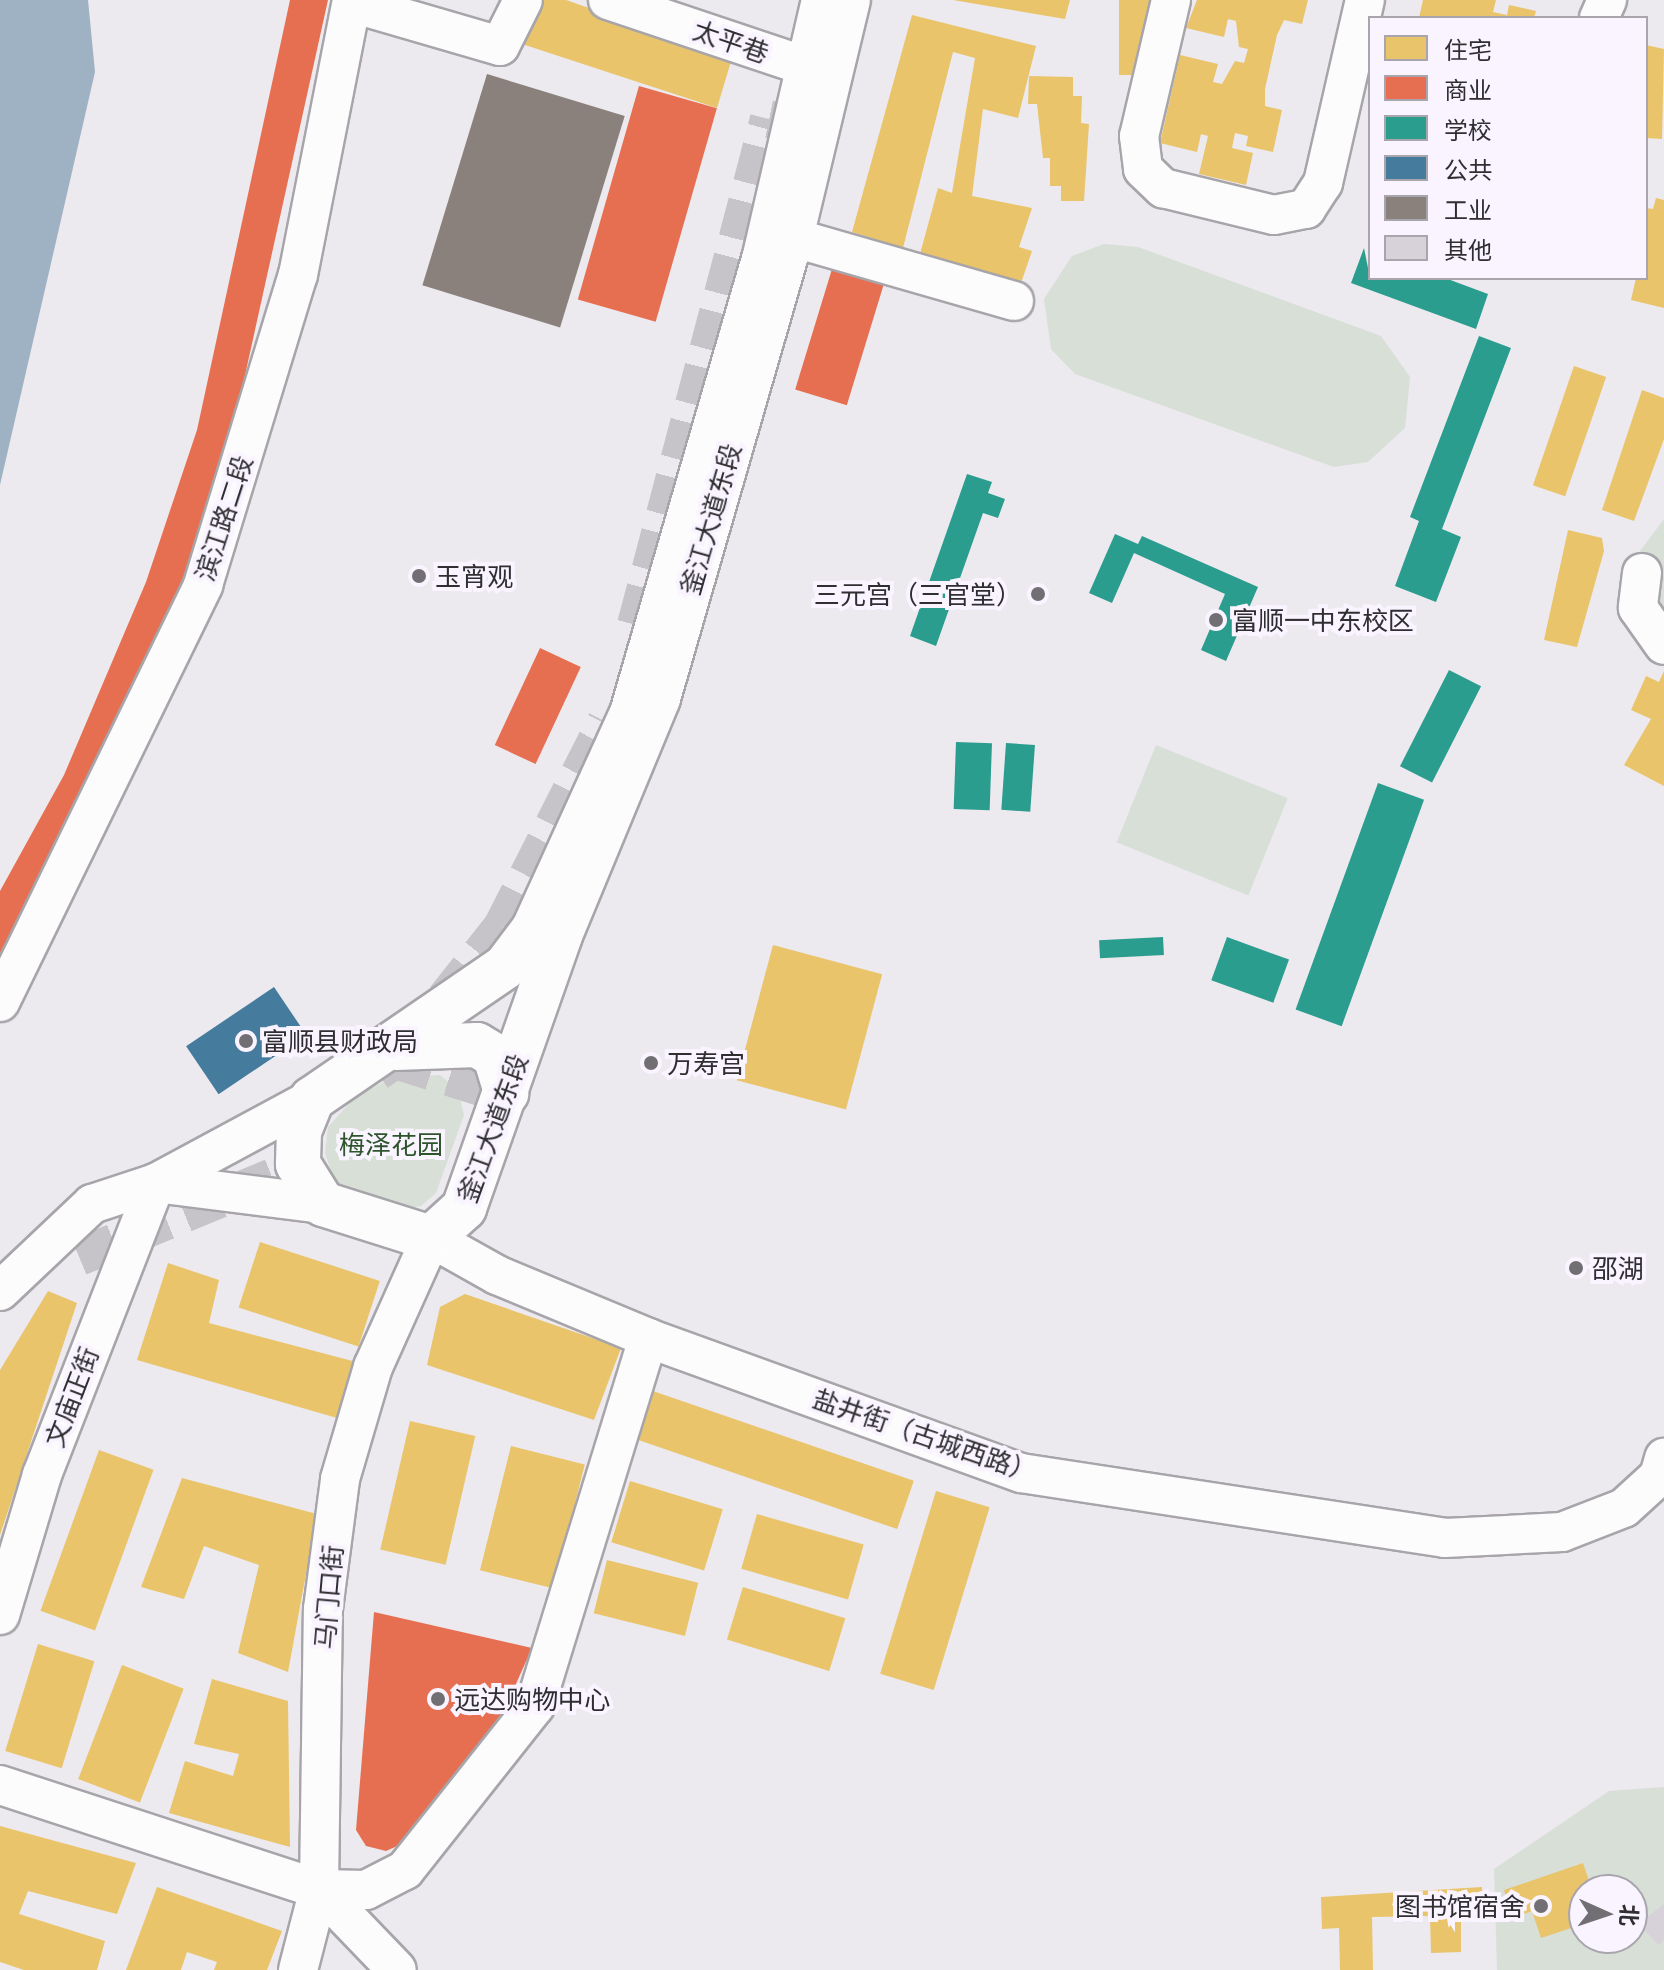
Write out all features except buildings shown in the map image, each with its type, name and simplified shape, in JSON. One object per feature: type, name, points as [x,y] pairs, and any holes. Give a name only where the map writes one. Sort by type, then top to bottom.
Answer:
[{"type":"main road","name":"釜江大道东段","points":[[312,1099],[495,976],[533,930],[633,711],[764,259],[824,0]]},
{"type":"main road","name":"釜江大道东段","points":[[431,1238],[464,1208],[560,935],[658,698],[791,237],[848,0]]},
{"type":"main road","points":[[383,1051],[477,1045],[495,1056],[506,1093]]},
{"type":"main road","points":[[312,1099],[299,1132],[298,1164],[323,1204],[431,1238]]},
{"type":"street","points":[[352,1],[500,46],[523,0]]},
{"type":"street","name":"太平巷","points":[[608,0],[808,67]]},
{"type":"street","points":[[1171,0],[1139,136],[1143,169],[1163,188],[1274,215],[1306,209],[1323,183],[1365,0]]},
{"type":"street","name":"滨江路二段","points":[[0,1002],[203,585],[298,275],[352,1]]},
{"type":"street","points":[[791,237],[1014,301]]},
{"type":"street","points":[[1642,573],[1638,608],[1664,645]]},
{"type":"street","points":[[0,1291],[92,1204],[156,1183],[312,1099]]},
{"type":"street","points":[[156,1183],[323,1204]]},
{"type":"street","name":"文庙正街","points":[[0,1615],[42,1475],[156,1183]]},
{"type":"street","name":"盐井街（古城西路）","points":[[431,1238],[497,1275],[648,1338],[1021,1473],[1445,1538],[1562,1532],[1624,1508],[1659,1476],[1664,1458]]},
{"type":"street","name":"马门口街","points":[[298,1970],[319,1889],[323,1609],[340,1479],[373,1367],[431,1238]]},
{"type":"street","points":[[0,1785],[319,1889],[366,1890],[405,1870],[535,1706],[648,1338]]},
{"type":"street","points":[[319,1889],[397,1970]]},
{"type":"green space","points":[[1104,244],[1138,247],[1381,336],[1410,377],[1405,428],[1368,462],[1334,467],[1075,374],[1051,349],[1044,299],[1072,256]]},
{"type":"green space","points":[[1664,519],[1664,658],[1631,563]]},
{"type":"green space","points":[[1156,745],[1288,798],[1248,896],[1117,842]]},
{"type":"green space","name":"梅泽花园","points":[[440,1075],[458,1090],[464,1115],[436,1193],[421,1206],[393,1211],[336,1186],[325,1153],[328,1127],[354,1098],[391,1078]]},
{"type":"green space","points":[[1664,1787],[1664,1970],[1497,1970],[1494,1869],[1609,1791]]},
{"type":"water","points":[[0,0],[88,0],[95,72],[0,485]]},
{"type":"tunnel","points":[[636,625],[769,119],[823,130]]},
{"type":"tunnel","points":[[445,999],[502,927],[606,722]]},
{"type":"tunnel","points":[[377,1072],[395,1060],[490,1090]]},
{"type":"tunnel","points":[[79,1257],[309,1162]]},
{"type":"place","name":"玉宵观","points":[[419,576]]},
{"type":"place","name":"三元宫（三官堂）","points":[[1038,594]]},
{"type":"place","name":"富顺一中东校区","points":[[1216,620]]},
{"type":"place","name":"富顺县财政局","points":[[246,1041]]},
{"type":"place","name":"万寿宫","points":[[651,1063]]},
{"type":"place","name":"邵湖","points":[[1576,1268]]},
{"type":"place","name":"远达购物中心","points":[[438,1699]]},
{"type":"place","name":"图书馆宿舍","points":[[1541,1906]]}]
